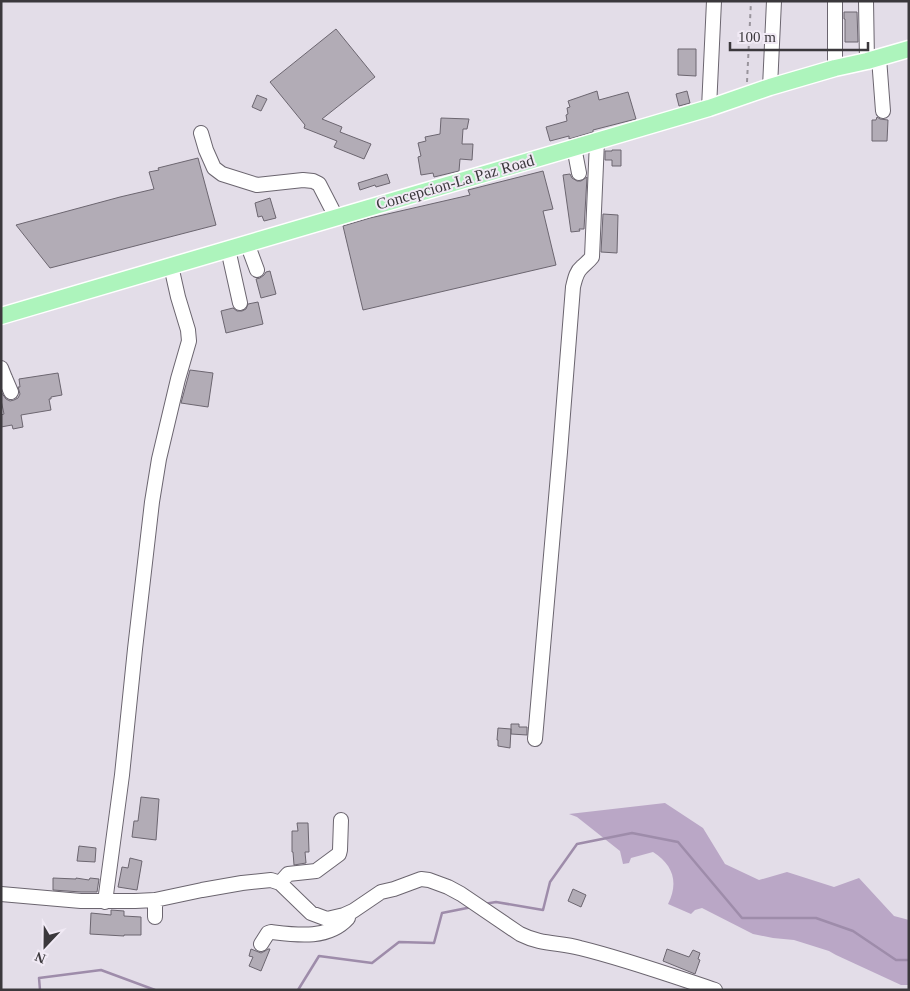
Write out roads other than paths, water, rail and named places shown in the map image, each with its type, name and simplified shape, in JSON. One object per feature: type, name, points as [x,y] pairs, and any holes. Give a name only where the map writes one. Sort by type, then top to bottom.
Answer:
[{"type":"main road","name":"Concepcion-La Paz Road","points":[[1,316],[709,108],[747,94],[834,68],[873,60],[909,49]]},
{"type":"street","points":[[709,108],[714,1]]},
{"type":"street","points":[[770,87],[774,1]]},
{"type":"street","points":[[834,68],[835,1]]},
{"type":"street","points":[[866,1],[873,60],[883,111]]},
{"type":"street","points":[[201,133],[214,168],[222,174],[258,185],[303,180],[313,181],[320,184],[336,217]]},
{"type":"street","points":[[536,739],[573,287],[575,276],[592,257],[597,141]]},
{"type":"street","points":[[574,147],[579,173]]},
{"type":"street","points":[[247,243],[257,270]]},
{"type":"street","points":[[228,249],[240,303]]},
{"type":"street","points":[[104,902],[124,755],[152,502],[161,451],[189,341],[188,330],[171,266]]},
{"type":"street","points":[[1,368],[11,392]]},
{"type":"street","points":[[280,883],[288,874],[316,871],[336,857],[340,850],[341,820]]},
{"type":"street","points":[[1,894],[104,902],[135,902],[255,881],[271,880],[280,883],[311,913],[327,919],[353,911],[381,892],[421,880],[429,880],[461,894],[528,938],[540,942],[578,947],[715,990]]},
{"type":"street","points":[[155,900],[155,917]]},
{"type":"street","points":[[261,944],[268,933],[271,932],[308,935],[332,929],[344,922],[353,911]]},
{"type":"waterway","points":[[484,904],[496,902],[543,910],[550,882],[577,844],[632,833],[678,842],[742,918],[816,918],[853,931],[896,960],[909,960]]},
{"type":"waterway","points":[[298,990],[319,956],[372,963],[399,942],[434,943],[442,913],[472,907]]},
{"type":"waterway","points":[[40,990],[39,978],[101,970],[155,990]]}]
